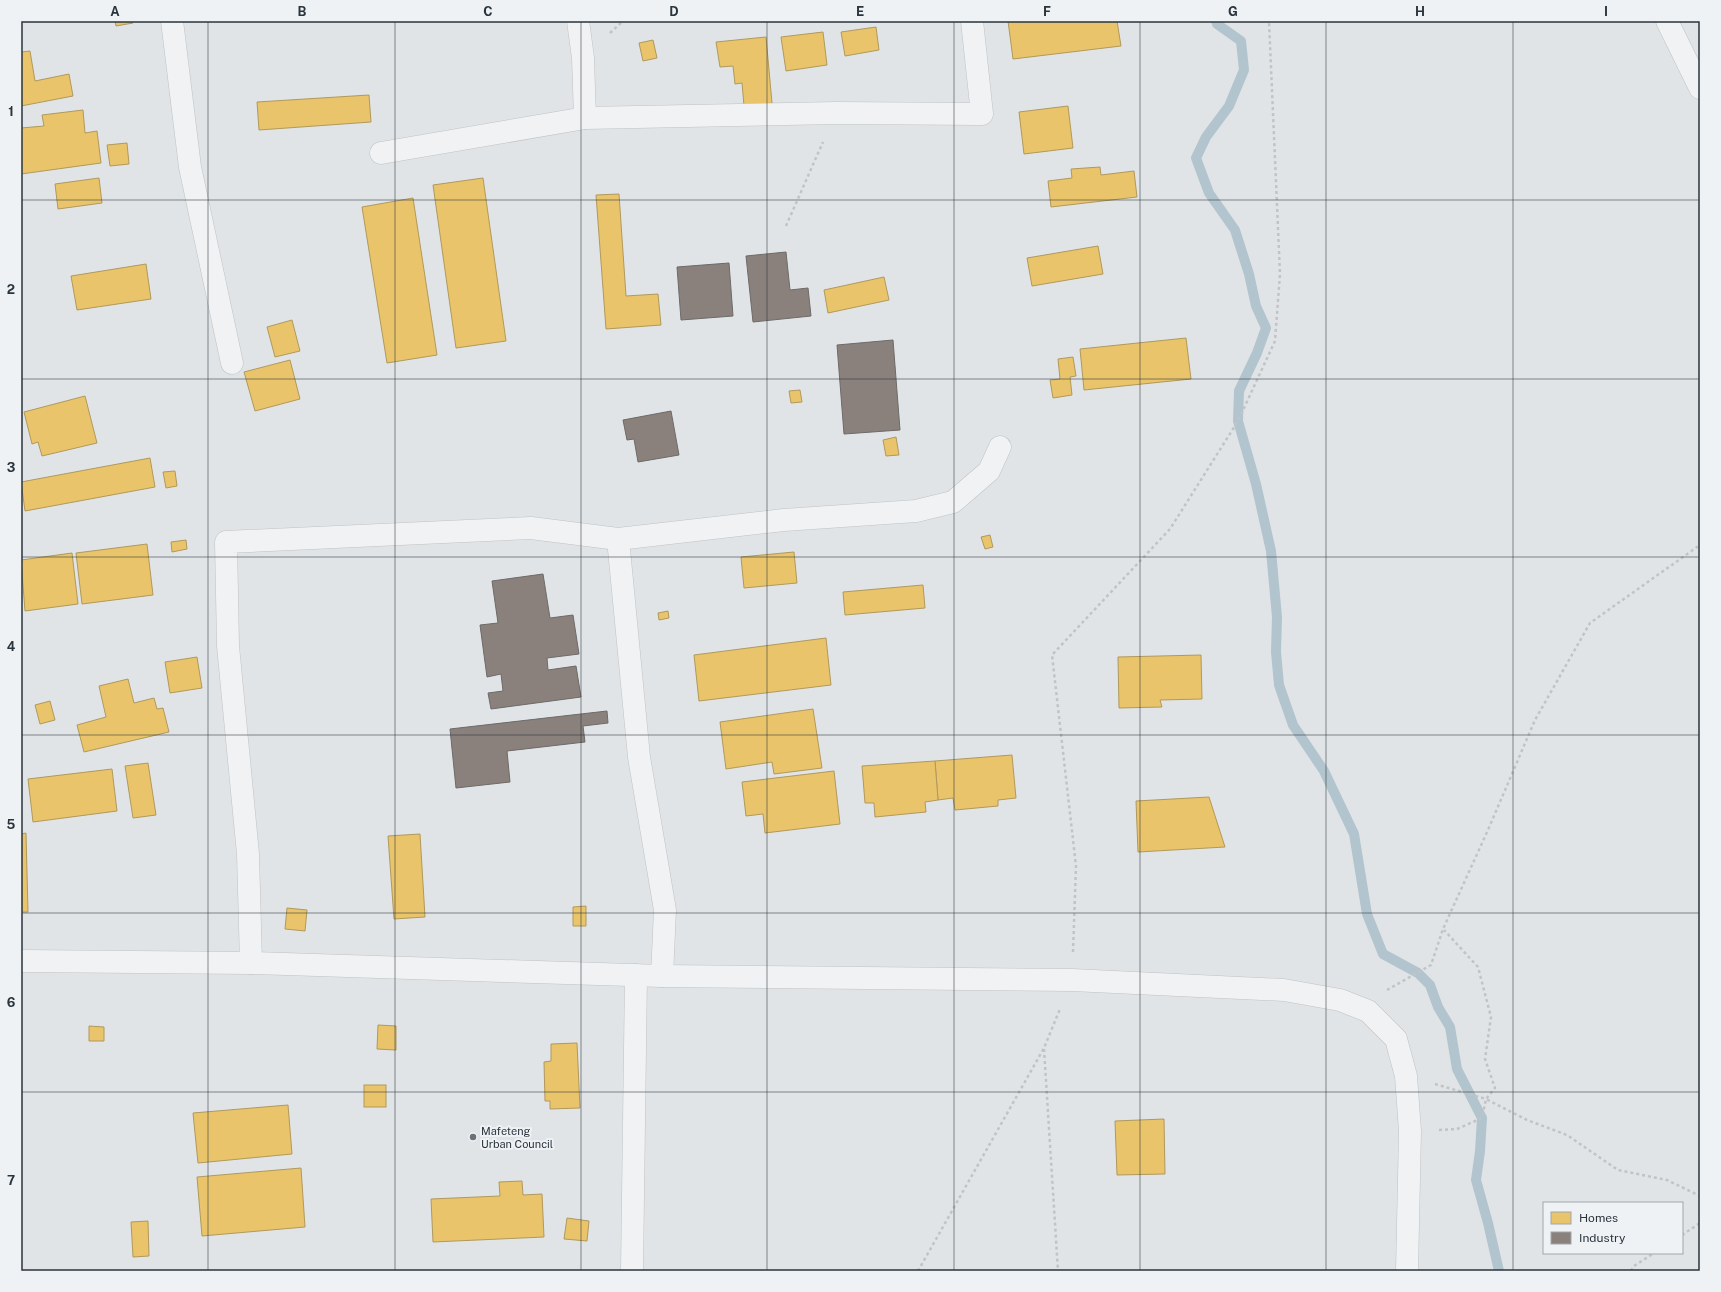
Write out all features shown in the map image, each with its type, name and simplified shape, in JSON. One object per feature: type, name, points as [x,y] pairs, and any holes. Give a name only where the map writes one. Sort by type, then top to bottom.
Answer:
[{"type":"street","points":[[172,21],[190,167],[232,363]]},
{"type":"street","points":[[578,21],[583,58],[585,118]]},
{"type":"street","points":[[381,153],[585,118],[836,113],[982,114],[972,21]]},
{"type":"street","points":[[1667,21],[1700,88]]},
{"type":"street","points":[[251,963],[248,854],[228,646],[226,542],[531,528],[618,540],[784,520],[916,511],[953,502],[989,471],[1000,447]]},
{"type":"street","points":[[618,540],[639,757],[665,910],[662,976]]},
{"type":"street","points":[[21,961],[251,963],[662,976],[1072,980],[1284,990],[1340,1000],[1368,1011],[1396,1039],[1406,1076],[1410,1131],[1407,1271]]},
{"type":"street","points":[[632,1271],[636,975]]},
{"type":"path","points":[[918,1271],[1044,1048],[1072,980],[1076,866],[1052,655],[1170,529],[1238,421],[1275,341],[1280,274],[1269,21]]},
{"type":"path","points":[[786,226],[836,113]]},
{"type":"path","points":[[1368,1011],[1383,993],[1431,965],[1443,929],[1488,830],[1534,720],[1590,623],[1700,546]]},
{"type":"path","points":[[1410,1131],[1457,1129],[1482,1118],[1486,1099],[1495,1088],[1485,1059],[1491,1017],[1478,967],[1443,929]]},
{"type":"path","points":[[1044,1048],[1058,1271]]},
{"type":"path","points":[[1406,1076],[1486,1099],[1527,1120],[1567,1136],[1618,1170],[1667,1180],[1700,1196]]},
{"type":"path","points":[[1683,1234],[1700,1223]]},
{"type":"path","points":[[1631,1271],[1634,1266],[1652,1254]]},
{"type":"building: Homes","points":[[115,21],[132,21],[133,23],[116,26]]},
{"type":"building: Homes","points":[[1008,21],[1117,21],[1121,46],[1013,59]]},
{"type":"building: Homes","points":[[876,27],[879,50],[845,56],[841,32]]},
{"type":"building: Homes","points":[[823,32],[827,65],[786,71],[781,37]]},
{"type":"building: Homes","points":[[766,37],[772,103],[744,106],[742,83],[735,84],[733,66],[720,67],[716,42]]},
{"type":"building: Homes","points":[[653,40],[657,58],[643,61],[639,43]]},
{"type":"building: Homes","points":[[30,51],[35,81],[69,74],[73,96],[21,106],[21,52]]},
{"type":"building: Homes","points":[[369,95],[371,122],[259,130],[257,102]]},
{"type":"building: Homes","points":[[1068,106],[1073,148],[1024,154],[1019,112]]},
{"type":"building: Homes","points":[[83,110],[85,133],[97,131],[101,163],[21,174],[21,128],[44,126],[42,115]]},
{"type":"building: Homes","points":[[127,143],[129,164],[110,166],[107,145]]},
{"type":"building: Homes","points":[[1100,167],[1101,175],[1134,171],[1137,197],[1051,207],[1048,181],[1072,178],[1071,169]]},
{"type":"building: Homes","points":[[99,178],[102,203],[58,209],[55,184]]},
{"type":"building: Homes","points":[[483,178],[506,341],[456,348],[433,185]]},
{"type":"building: Homes","points":[[619,194],[626,296],[658,294],[661,325],[606,329],[596,195]]},
{"type":"building: Homes","points":[[413,198],[437,355],[387,363],[362,207]]},
{"type":"building: Homes","points":[[1098,246],[1103,274],[1032,286],[1027,258]]},
{"type":"building: Homes","points":[[146,264],[151,299],[77,310],[71,276]]},
{"type":"building: Homes","points":[[884,277],[889,300],[828,313],[824,290]]},
{"type":"building: Homes","points":[[292,320],[300,351],[275,357],[267,327]]},
{"type":"building: Homes","points":[[1186,338],[1191,379],[1084,390],[1080,349]]},
{"type":"building: Homes","points":[[1073,357],[1076,376],[1070,377],[1072,395],[1053,398],[1050,380],[1060,379],[1058,359]]},
{"type":"building: Homes","points":[[290,360],[300,399],[255,411],[244,372]]},
{"type":"building: Homes","points":[[800,390],[802,402],[791,403],[789,391]]},
{"type":"building: Homes","points":[[85,396],[97,443],[42,456],[38,442],[32,444],[24,412]]},
{"type":"building: Homes","points":[[896,437],[899,455],[886,456],[883,440]]},
{"type":"building: Homes","points":[[150,458],[155,487],[25,511],[21,482]]},
{"type":"building: Homes","points":[[175,471],[177,486],[166,488],[163,472]]},
{"type":"building: Homes","points":[[990,535],[993,547],[985,549],[981,537]]},
{"type":"building: Homes","points":[[186,540],[187,549],[172,552],[171,542]]},
{"type":"building: Homes","points":[[147,544],[153,595],[82,604],[76,553]]},
{"type":"building: Homes","points":[[794,552],[797,583],[744,588],[741,557]]},
{"type":"building: Homes","points":[[72,553],[78,604],[25,611],[21,560]]},
{"type":"building: Homes","points":[[923,585],[925,608],[845,615],[843,592]]},
{"type":"building: Homes","points":[[668,611],[669,618],[659,620],[658,613]]},
{"type":"building: Homes","points":[[826,638],[831,685],[699,701],[694,655]]},
{"type":"building: Homes","points":[[1201,655],[1202,699],[1160,700],[1162,707],[1119,708],[1118,657]]},
{"type":"building: Homes","points":[[197,657],[202,688],[170,693],[165,662]]},
{"type":"building: Homes","points":[[128,679],[134,703],[154,698],[157,709],[163,708],[169,732],[84,752],[77,725],[106,717],[99,686]]},
{"type":"building: Homes","points":[[50,701],[55,720],[40,724],[35,705]]},
{"type":"building: Homes","points":[[813,709],[822,768],[774,774],[772,762],[726,769],[720,722]]},
{"type":"building: Homes","points":[[1012,755],[1016,798],[998,800],[998,806],[955,810],[953,798],[938,800],[935,761]]},
{"type":"building: Homes","points":[[935,761],[938,800],[925,802],[926,812],[875,817],[874,803],[865,803],[862,766]]},
{"type":"building: Homes","points":[[148,763],[156,815],[133,818],[125,766]]},
{"type":"building: Homes","points":[[112,769],[117,811],[33,822],[28,779]]},
{"type":"building: Homes","points":[[834,771],[840,824],[765,833],[763,814],[746,816],[742,782]]},
{"type":"building: Homes","points":[[1209,797],[1225,847],[1138,852],[1136,801]]},
{"type":"building: Homes","points":[[26,833],[28,912],[21,912],[21,834]]},
{"type":"building: Homes","points":[[420,834],[425,917],[394,919],[388,836]]},
{"type":"building: Homes","points":[[586,906],[586,926],[573,926],[573,907]]},
{"type":"building: Homes","points":[[287,908],[307,910],[305,931],[285,929]]},
{"type":"building: Homes","points":[[378,1025],[396,1026],[396,1050],[377,1049]]},
{"type":"building: Homes","points":[[89,1026],[104,1027],[104,1041],[89,1041]]},
{"type":"building: Homes","points":[[577,1043],[580,1108],[550,1109],[550,1101],[545,1101],[544,1062],[551,1061],[551,1044]]},
{"type":"building: Homes","points":[[364,1085],[386,1085],[386,1107],[364,1107]]},
{"type":"building: Homes","points":[[288,1105],[292,1154],[198,1163],[193,1113]]},
{"type":"building: Homes","points":[[1164,1119],[1165,1174],[1117,1175],[1115,1121]]},
{"type":"building: Homes","points":[[301,1168],[305,1227],[202,1236],[197,1177]]},
{"type":"building: Homes","points":[[522,1181],[523,1195],[542,1194],[544,1237],[433,1242],[431,1199],[500,1196],[499,1182]]},
{"type":"building: Homes","points":[[567,1218],[589,1221],[587,1241],[564,1239]]},
{"type":"building: Homes","points":[[148,1221],[149,1256],[133,1257],[131,1222]]},
{"type":"building: Industry","points":[[786,252],[790,290],[808,288],[811,316],[753,322],[746,256]]},
{"type":"building: Industry","points":[[729,263],[733,316],[681,320],[677,267]]},
{"type":"building: Industry","points":[[893,340],[900,430],[844,434],[837,345]]},
{"type":"building: Industry","points":[[671,411],[679,455],[638,462],[634,439],[627,440],[623,420]]},
{"type":"building: Industry","points":[[543,574],[550,618],[573,615],[579,654],[547,658],[548,670],[576,666],[581,697],[491,709],[488,693],[503,691],[501,674],[487,677],[480,625],[498,623],[492,581]]},
{"type":"building: Industry","points":[[607,711],[608,723],[583,726],[585,742],[507,751],[510,782],[456,788],[450,729]]},
{"type":"waterway","points":[[1216,21],[1217,24],[1241,41],[1244,70],[1229,106],[1206,137],[1196,158],[1209,193],[1235,230],[1249,274],[1256,306],[1266,328],[1257,353],[1239,391],[1238,421],[1256,484],[1271,551],[1277,617],[1276,652],[1279,685],[1293,725],[1324,771],[1354,834],[1367,914],[1383,954],[1418,973],[1430,985],[1438,1007],[1450,1027],[1457,1069],[1482,1118],[1476,1180],[1499,1271]]},
{"type":"place","name":"Mafeteng Urban Council","points":[[473,1137]]}]
